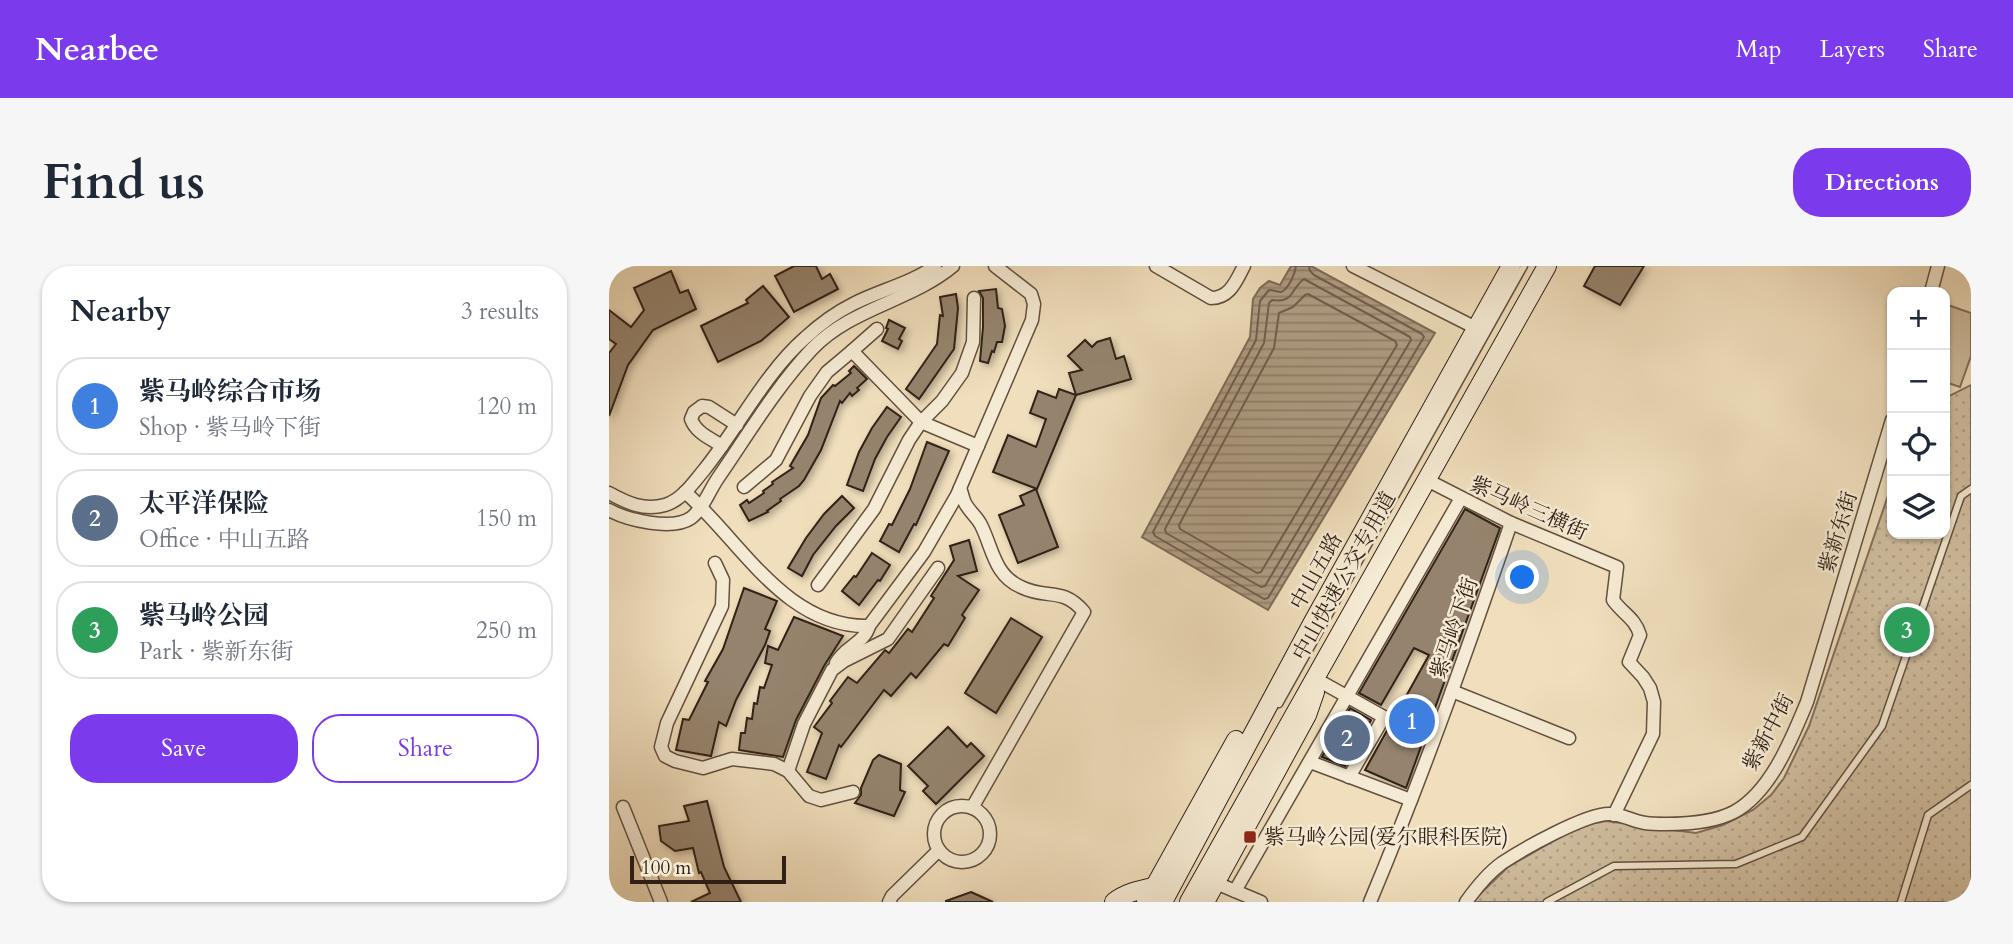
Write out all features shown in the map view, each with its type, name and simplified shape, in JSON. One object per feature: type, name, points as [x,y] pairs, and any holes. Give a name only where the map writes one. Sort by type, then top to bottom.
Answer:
[{"type":"main road","name":"中山五路","points":[[1162,899],[1511,266]]},
{"type":"main road","points":[[1189,902],[1547,266]]},
{"type":"main road","points":[[1205,902],[1313,701],[1314,678]]},
{"type":"main road","points":[[1114,902],[1138,890],[1162,899]]},
{"type":"street","points":[[609,493],[625,502],[647,508],[667,505],[685,492],[722,446],[779,366],[803,339],[852,304],[912,280],[935,266]]},
{"type":"street","points":[[609,510],[621,517],[678,524],[691,517],[792,373],[813,348],[847,323],[915,291],[939,278],[953,266]]},
{"type":"street","points":[[788,771],[804,724],[840,655],[867,635],[869,626],[924,552],[960,488],[1032,320],[1034,304],[1031,294],[995,266]]},
{"type":"street","points":[[1156,266],[1215,299],[1231,290],[1244,266]]},
{"type":"street","points":[[1353,266],[1476,328]]},
{"type":"street","points":[[1932,287],[1938,266]]},
{"type":"street","points":[[818,585],[874,509],[921,422],[942,401],[962,373],[973,342],[974,298]]},
{"type":"street","points":[[744,487],[775,460],[810,396],[827,372],[877,329]]},
{"type":"street","points":[[852,351],[921,422],[978,446]]},
{"type":"street","points":[[722,446],[698,431],[691,419],[694,412],[702,406],[709,407],[737,425]]},
{"type":"street","name":"紫新东街","points":[[1822,654],[1887,437]]},
{"type":"street","name":"紫马岭三横街","points":[[1427,480],[1511,523],[1617,567],[1613,600],[1620,610],[1632,618],[1640,635],[1629,662],[1650,688],[1654,702],[1653,734],[1611,814]]},
{"type":"street","points":[[960,488],[965,503],[980,524],[994,561],[1003,575],[1020,587],[1040,594],[1075,600],[1084,611],[972,808]]},
{"type":"street","points":[[685,492],[775,588],[795,603],[827,618],[853,626],[869,626]]},
{"type":"street","points":[[1235,891],[1461,498]]},
{"type":"street","name":"紫马岭下街","points":[[1370,902],[1452,691],[1511,523]]},
{"type":"street","points":[[715,564],[723,580],[722,606],[667,723],[661,747],[666,756],[703,768],[732,759],[774,764],[788,771],[809,796],[821,800],[853,792]]},
{"type":"street","points":[[832,670],[888,639],[938,568]]},
{"type":"street","name":"紫新中街","points":[[1611,814],[1644,823],[1688,823],[1718,818],[1747,803],[1771,774],[1792,737],[1807,702],[1822,654]]},
{"type":"street","points":[[1314,678],[1384,717],[1349,777]]},
{"type":"street","points":[[1452,691],[1569,738]]},
{"type":"street","points":[[1310,762],[1411,800]]},
{"type":"street","points":[[1276,774],[1297,784]]},
{"type":"street","points":[[964,806],[972,808],[986,819],[989,827],[988,844],[977,858],[960,862],[951,860],[939,849],[934,837],[935,828],[946,812],[954,807],[964,806]]},
{"type":"street","points":[[623,807],[661,902]]},
{"type":"street","points":[[1466,902],[1485,878],[1502,863],[1573,824],[1595,815],[1611,814]]},
{"type":"street","points":[[889,902],[939,849]]},
{"type":"street","points":[[1216,883],[1261,902]]},
{"type":"lane","name":"中山快速公交专用道","points":[[1273,713],[1524,266]]},
{"type":"lane","name":"中山快速公交专用道","points":[[1162,899],[1450,421]]},
{"type":"lane","points":[[1548,902],[1614,866],[1736,864],[1802,837],[1882,726],[1961,496],[1971,489]]},
{"type":"lane","points":[[1162,899],[1267,725]]},
{"type":"lane","points":[[1901,902],[1929,815],[1971,785]]},
{"type":"shaded area","points":[[1950,306],[1971,313],[1971,356],[1960,387],[1950,384]]},
{"type":"shaded area","points":[[1971,385],[1971,902],[1472,902],[1508,867],[1581,825],[1606,821],[1696,833],[1723,825],[1753,810],[1771,795],[1784,778],[1809,726],[1887,499],[1887,539],[1950,539],[1950,396]]},
{"type":"water","points":[[1291,266],[1311,266],[1435,333],[1268,610],[1142,537],[1250,337],[1253,299],[1269,281],[1280,285]]},
{"type":"building","points":[[794,266],[816,266],[822,279],[830,274],[838,289],[794,312],[775,276]]},
{"type":"building","points":[[1595,266],[1644,266],[1620,305],[1584,286]]},
{"type":"building","points":[[671,271],[680,293],[688,290],[696,309],[653,330],[628,365],[609,416],[609,353],[616,344],[609,339],[609,310],[631,327],[644,310],[634,288]]},
{"type":"building","points":[[763,286],[789,317],[761,341],[718,362],[701,326],[748,303],[746,300]]},
{"type":"building","points":[[996,289],[998,308],[1002,309],[1005,326],[1002,342],[997,342],[988,363],[980,361],[983,298],[979,291]]},
{"type":"building","points":[[956,294],[958,308],[954,349],[919,399],[906,389],[937,344],[940,315],[943,316],[940,297]]},
{"type":"building","points":[[889,320],[905,328],[899,339],[902,341],[898,349],[882,341]]},
{"type":"building","points":[[1110,338],[1116,359],[1124,356],[1131,379],[1076,395],[1069,373],[1082,370],[1068,356],[1085,340],[1092,347],[1097,342]]},
{"type":"building","points":[[854,366],[867,379],[852,396],[850,393],[842,403],[840,401],[821,450],[804,480],[768,512],[749,521],[740,505],[747,500],[749,503],[764,493],[772,482],[793,468],[790,466],[808,435],[821,398],[833,385],[851,373],[849,371]]},
{"type":"building","points":[[1059,389],[1076,395],[1037,489],[993,472],[1008,435],[1036,447],[1046,419],[1030,413],[1038,391],[1056,398]]},
{"type":"building","points":[[887,407],[901,417],[875,459],[863,491],[847,485],[859,452]]},
{"type":"building","points":[[927,442],[949,451],[916,525],[914,524],[899,552],[880,541],[889,524],[892,525],[910,489]]},
{"type":"building","points":[[1036,489],[1058,547],[1018,563],[999,515],[1024,505],[1020,496]]},
{"type":"building","points":[[842,496],[854,508],[813,555],[802,576],[788,568],[824,514]]},
{"type":"building","points":[[1465,509],[1500,528],[1406,788],[1365,770],[1429,655],[1414,648],[1381,705],[1359,693]]},
{"type":"building","points":[[969,540],[977,571],[958,576],[979,590],[962,615],[965,618],[948,646],[944,644],[916,678],[911,673],[891,696],[884,690],[841,747],[839,745],[826,779],[807,772],[822,733],[814,727],[832,703],[830,701],[848,677],[857,683],[885,650],[889,653],[908,629],[912,632],[954,560],[950,546]]},
{"type":"building","points":[[872,553],[890,565],[859,605],[842,591],[854,576],[856,577]]},
{"type":"building","points":[[744,588],[777,601],[765,629],[770,631],[765,645],[736,700],[726,726],[719,722],[711,756],[676,750],[683,719],[689,720],[708,682],[705,681],[723,649]]},
{"type":"building","points":[[794,617],[843,636],[796,720],[783,757],[739,750],[741,733],[745,733],[747,718],[752,719],[754,703],[757,704],[760,687],[764,688],[772,665],[765,663],[768,646],[778,650]]},
{"type":"building","points":[[1011,618],[1042,637],[996,713],[965,693]]},
{"type":"building","points":[[1350,708],[1371,720],[1345,766],[1322,757]]},
{"type":"building","points":[[948,727],[967,747],[971,743],[984,756],[936,804],[923,791],[928,786],[908,766]]},
{"type":"building","points":[[879,755],[901,764],[900,790],[905,792],[894,816],[855,803],[861,795],[861,788],[873,760]]},
{"type":"building","points":[[707,801],[724,867],[741,902],[691,902],[710,893],[701,872],[699,873],[693,848],[675,851],[661,841],[659,826],[689,821],[684,806]]},
{"type":"building","points":[[971,892],[993,902],[946,902],[946,901]]},
{"type":"place","name":"紫马岭公园","points":[[1907,630]]},
{"type":"place","name":"紫马岭综合市场","points":[[1412,721]]},
{"type":"place","name":"太平洋保险","points":[[1347,738]]},
{"type":"place","name":"紫马岭公园(爱尔眼科医院)","points":[[1250,837]]}]
